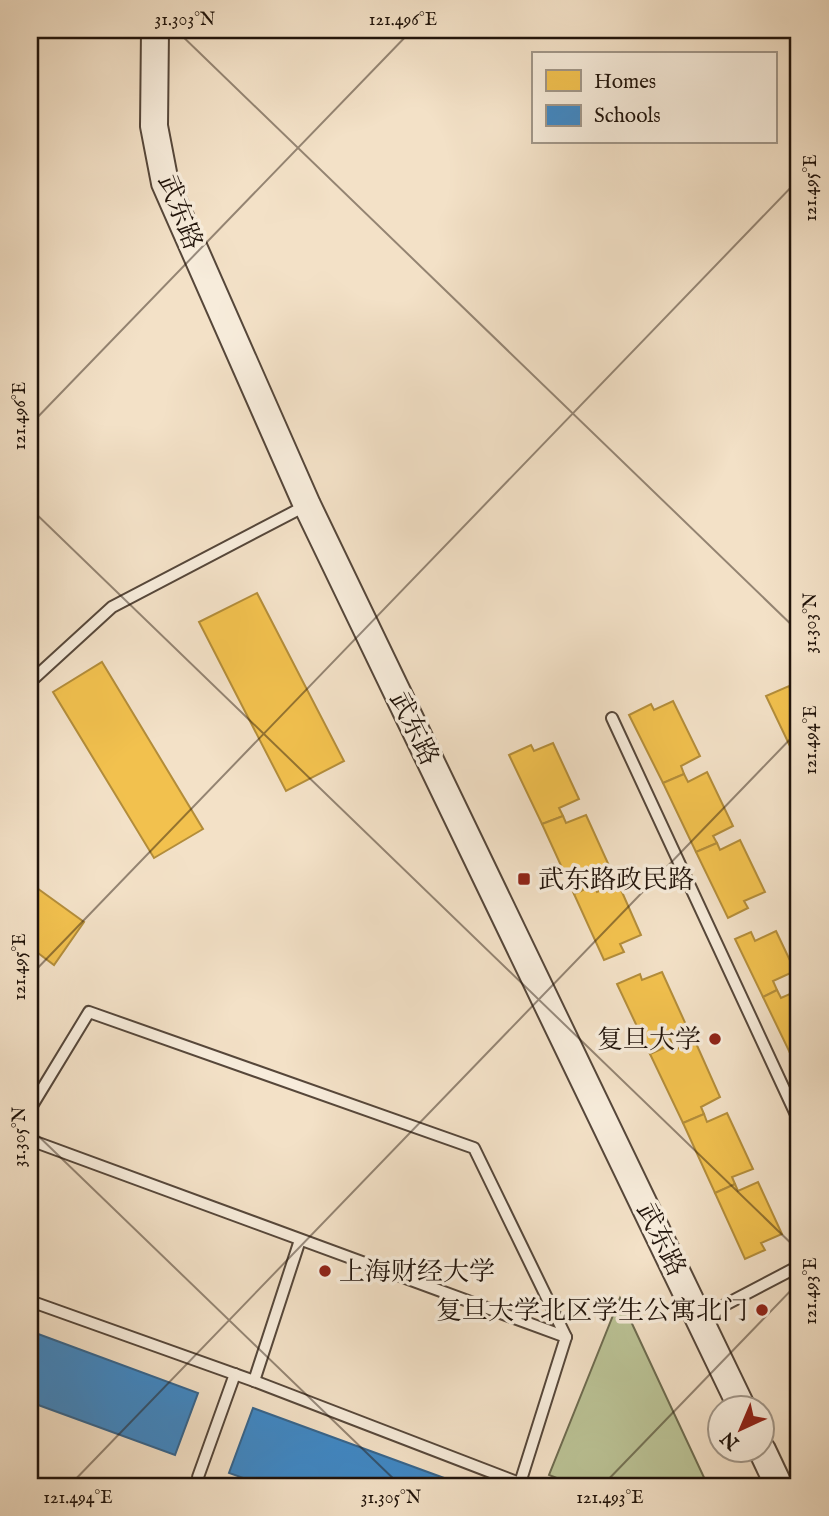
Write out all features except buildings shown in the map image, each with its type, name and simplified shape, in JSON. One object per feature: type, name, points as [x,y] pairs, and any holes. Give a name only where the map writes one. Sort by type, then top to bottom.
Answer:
[{"type":"street","name":"武东路","points":[[155,30],[154,126],[165,183],[307,505],[735,1394]]},
{"type":"street","points":[[769,1464],[779,1486]]},
{"type":"lane","points":[[30,682],[112,607],[307,505]]},
{"type":"lane","points":[[612,718],[799,1121]]},
{"type":"lane","points":[[30,1109],[89,1012],[474,1148],[566,1337],[523,1485],[254,1381],[30,1301]]},
{"type":"lane","points":[[30,1140],[566,1337]]},
{"type":"lane","points":[[254,1381],[300,1240]]},
{"type":"lane","points":[[700,1318],[799,1266]]},
{"type":"lane","points":[[198,1477],[235,1374]]},
{"type":"green space","points":[[620,1298],[708,1486],[577,1486],[549,1475]]},
{"type":"place","name":"武东路政民路","points":[[524,879]]},
{"type":"place","name":"复旦大学","points":[[715,1039]]},
{"type":"place","name":"上海财经大学","points":[[325,1271]]},
{"type":"place","name":"复旦大学北区学生公寓北门","points":[[762,1310]]}]
